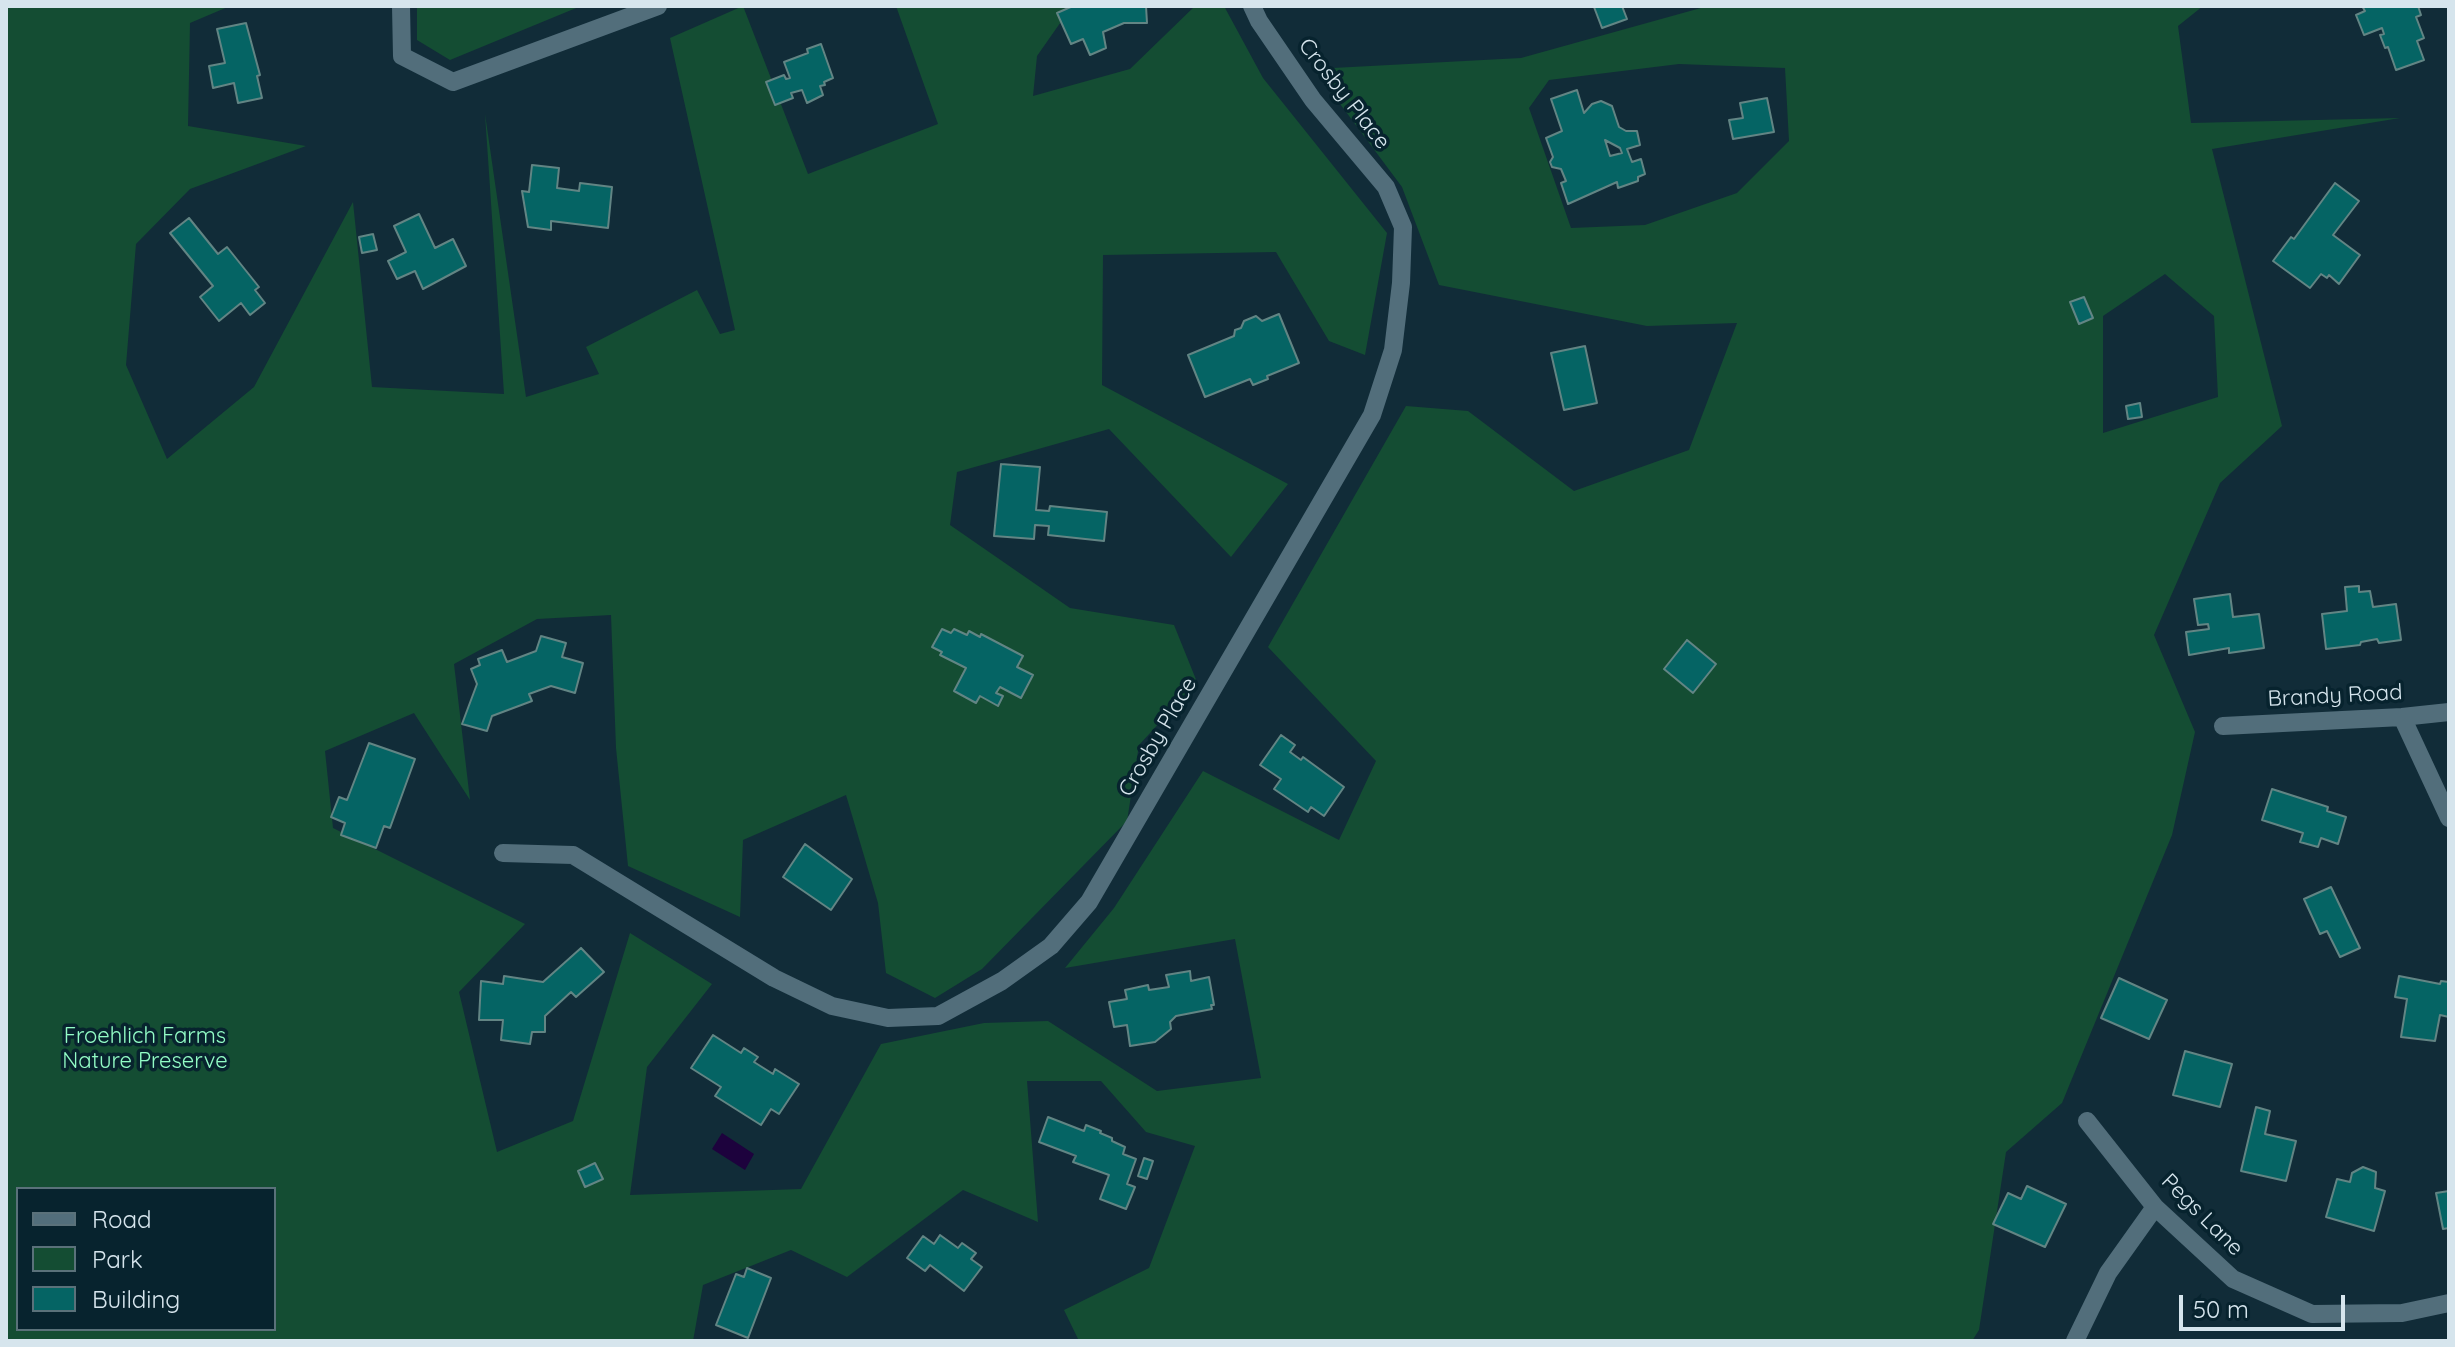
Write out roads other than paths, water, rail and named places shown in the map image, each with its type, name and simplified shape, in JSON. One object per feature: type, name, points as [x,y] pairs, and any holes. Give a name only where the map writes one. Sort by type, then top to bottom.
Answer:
[{"type":"street","points":[[401,6],[402,56],[453,82],[658,6]]},
{"type":"street","name":"Crosby Place","points":[[503,853],[573,855],[774,978],[832,1006],[888,1018],[938,1016],[1002,981],[1051,946],[1089,902],[1372,415],[1393,350],[1401,283],[1403,227],[1386,187],[1313,100],[1252,6]]},
{"type":"street","name":"Brandy Road","points":[[2223,726],[2449,712]]},
{"type":"street","points":[[2402,717],[2449,818]]},
{"type":"street","name":"Pegs Lane","points":[[2087,1121],[2155,1207],[2233,1279],[2312,1314],[2402,1313],[2449,1303]]},
{"type":"street","points":[[2075,1341],[2108,1273],[2155,1207]]},
{"type":"park label","name":"Froehlich Farms Nature Preserve","points":[[145,1048]]}]
